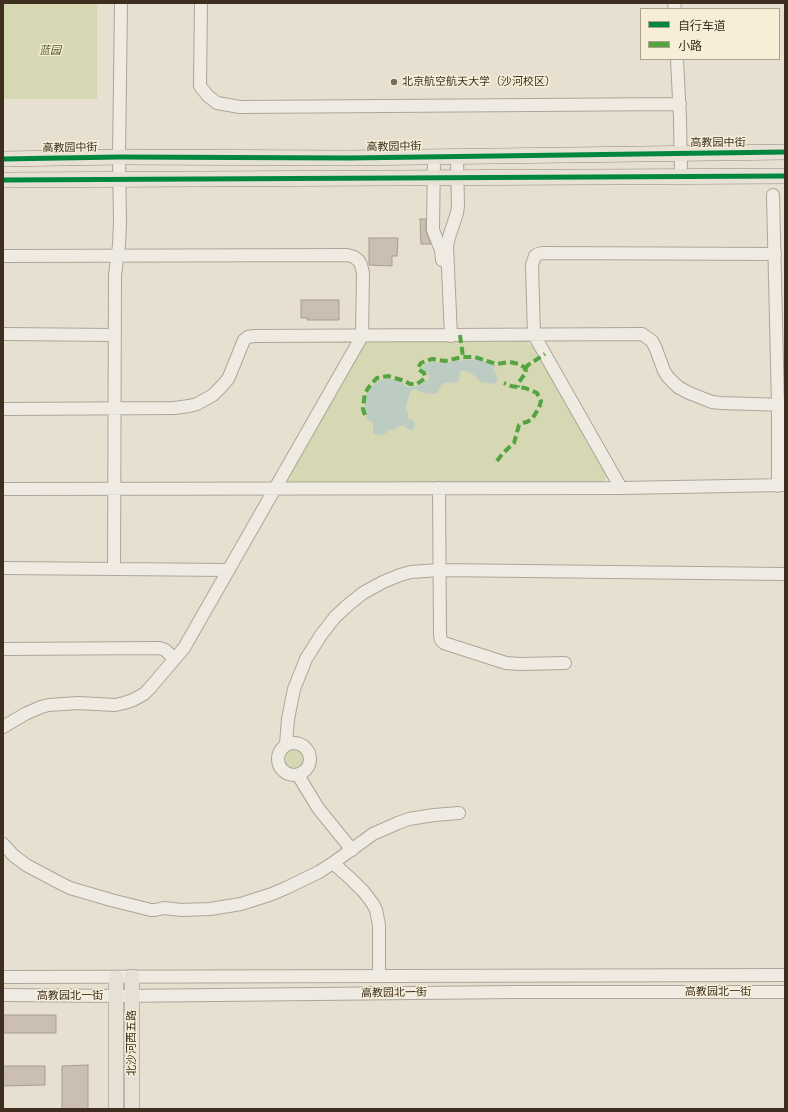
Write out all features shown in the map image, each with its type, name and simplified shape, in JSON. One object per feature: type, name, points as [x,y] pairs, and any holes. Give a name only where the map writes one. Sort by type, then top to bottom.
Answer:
[{"type":"main road","name":"高教园中街","points":[[3,159],[349,158],[785,152]]},
{"type":"main road","points":[[3,180],[785,176]]},
{"type":"main road","name":"北沙河西五路","points":[[132,977],[132,1109]]},
{"type":"main road","name":"北沙河西五路","points":[[116,978],[116,1109]]},
{"type":"street","points":[[114,569],[115,275],[120,223],[119,158],[121,3]]},
{"type":"street","points":[[201,3],[200,86],[208,96],[217,103],[240,107],[680,104]]},
{"type":"street","points":[[677,60],[680,104],[681,177]]},
{"type":"street","points":[[434,156],[433,230],[442,255],[447,336]]},
{"type":"street","points":[[447,336],[447,246],[458,206],[457,156]]},
{"type":"street","points":[[3,489],[275,490],[782,486],[781,405],[773,194]]},
{"type":"street","points":[[621,488],[534,335],[532,265],[535,256],[543,253],[775,254]]},
{"type":"street","points":[[3,256],[350,255],[359,261],[363,273],[362,336],[190,640],[175,659],[144,694],[133,700],[115,705],[78,703],[49,705],[33,710],[3,727]]},
{"type":"street","points":[[3,334],[115,335]]},
{"type":"street","points":[[3,409],[181,407],[197,404],[213,395],[228,379],[244,340],[248,337],[254,336],[642,334],[652,341],[664,371],[668,377],[678,387],[689,394],[712,402],[781,405]]},
{"type":"street","points":[[439,488],[441,640],[444,643],[510,664],[565,664]]},
{"type":"street","points":[[3,568],[229,570]]},
{"type":"street","points":[[286,744],[288,719],[297,680],[321,635],[335,617],[348,604],[363,593],[383,582],[411,572],[439,570],[785,574]]},
{"type":"street","points":[[3,649],[159,648],[165,650],[175,659]]},
{"type":"street","points":[[286,744],[302,744],[309,752],[311,757],[309,767],[298,775],[290,775],[281,769],[278,764],[279,753],[286,744]]},
{"type":"street","points":[[298,775],[318,808],[352,850]]},
{"type":"street","points":[[3,844],[26,864],[60,883],[112,900],[155,910],[164,908],[181,910],[210,908],[241,904],[286,888],[319,872],[373,834],[398,823],[409,819],[459,812]]},
{"type":"street","points":[[333,863],[364,892],[376,910],[379,925],[379,976]]},
{"type":"street","name":"高教园北一街","points":[[3,977],[116,978],[785,975]]},
{"type":"street","name":"高教园北一街","points":[[3,995],[132,996],[515,992],[785,992]]},
{"type":"green space","name":"蓝园","points":[[3,3],[97,3],[97,99],[3,99]]},
{"type":"green space","points":[[522,340],[530,344],[535,349],[608,472],[604,483],[290,483],[287,480],[364,344],[367,342]]},
{"type":"green space","points":[[295,748],[303,751],[306,759],[303,767],[295,770],[287,767],[284,759],[287,751]]},
{"type":"shaded area","points":[[478,359],[496,365],[493,370],[498,378],[494,384],[481,382],[472,374],[461,371],[459,373],[460,377],[458,382],[445,383],[441,385],[436,394],[424,393],[415,389],[412,390],[405,408],[408,412],[409,420],[411,419],[415,423],[414,429],[409,430],[404,425],[397,427],[395,430],[388,429],[383,435],[373,433],[373,423],[367,419],[365,398],[369,389],[376,382],[387,378],[399,381],[408,387],[418,386],[429,379],[429,374],[421,370],[424,365],[432,362],[445,363]]},
{"type":"building","points":[[420,219],[426,219],[426,232],[431,244],[421,244]]},
{"type":"building","points":[[369,238],[398,238],[397,256],[392,256],[392,266],[369,265]]},
{"type":"building","points":[[301,300],[339,300],[339,320],[307,320],[308,318],[301,318]]},
{"type":"building","points":[[3,1015],[56,1015],[56,1033],[3,1033]]},
{"type":"building","points":[[88,1065],[88,1109],[62,1109],[62,1066]]},
{"type":"building","points":[[3,1066],[45,1066],[45,1085],[3,1086]]},
{"type":"marked path","points":[[460,335],[463,357]]},
{"type":"marked path","points":[[525,369],[528,365],[545,354]]},
{"type":"marked path","points":[[365,415],[363,409],[365,393],[377,378],[388,376],[410,384],[417,384],[424,379],[425,376],[424,373],[418,369],[419,366],[421,363],[432,359],[445,361],[463,357],[475,357],[496,364],[510,362],[519,364],[524,367],[526,371],[519,382],[518,387]]},
{"type":"marked path","points":[[497,461],[514,443],[519,425],[532,419],[539,408],[541,401],[535,392],[504,383]]},
{"type":"cycle path","points":[[3,159],[119,157],[349,158],[785,152]]},
{"type":"cycle path","points":[[3,180],[785,176]]},
{"type":"place","name":"北京航空航天大学（沙河校区）","points":[[394,82]]}]
